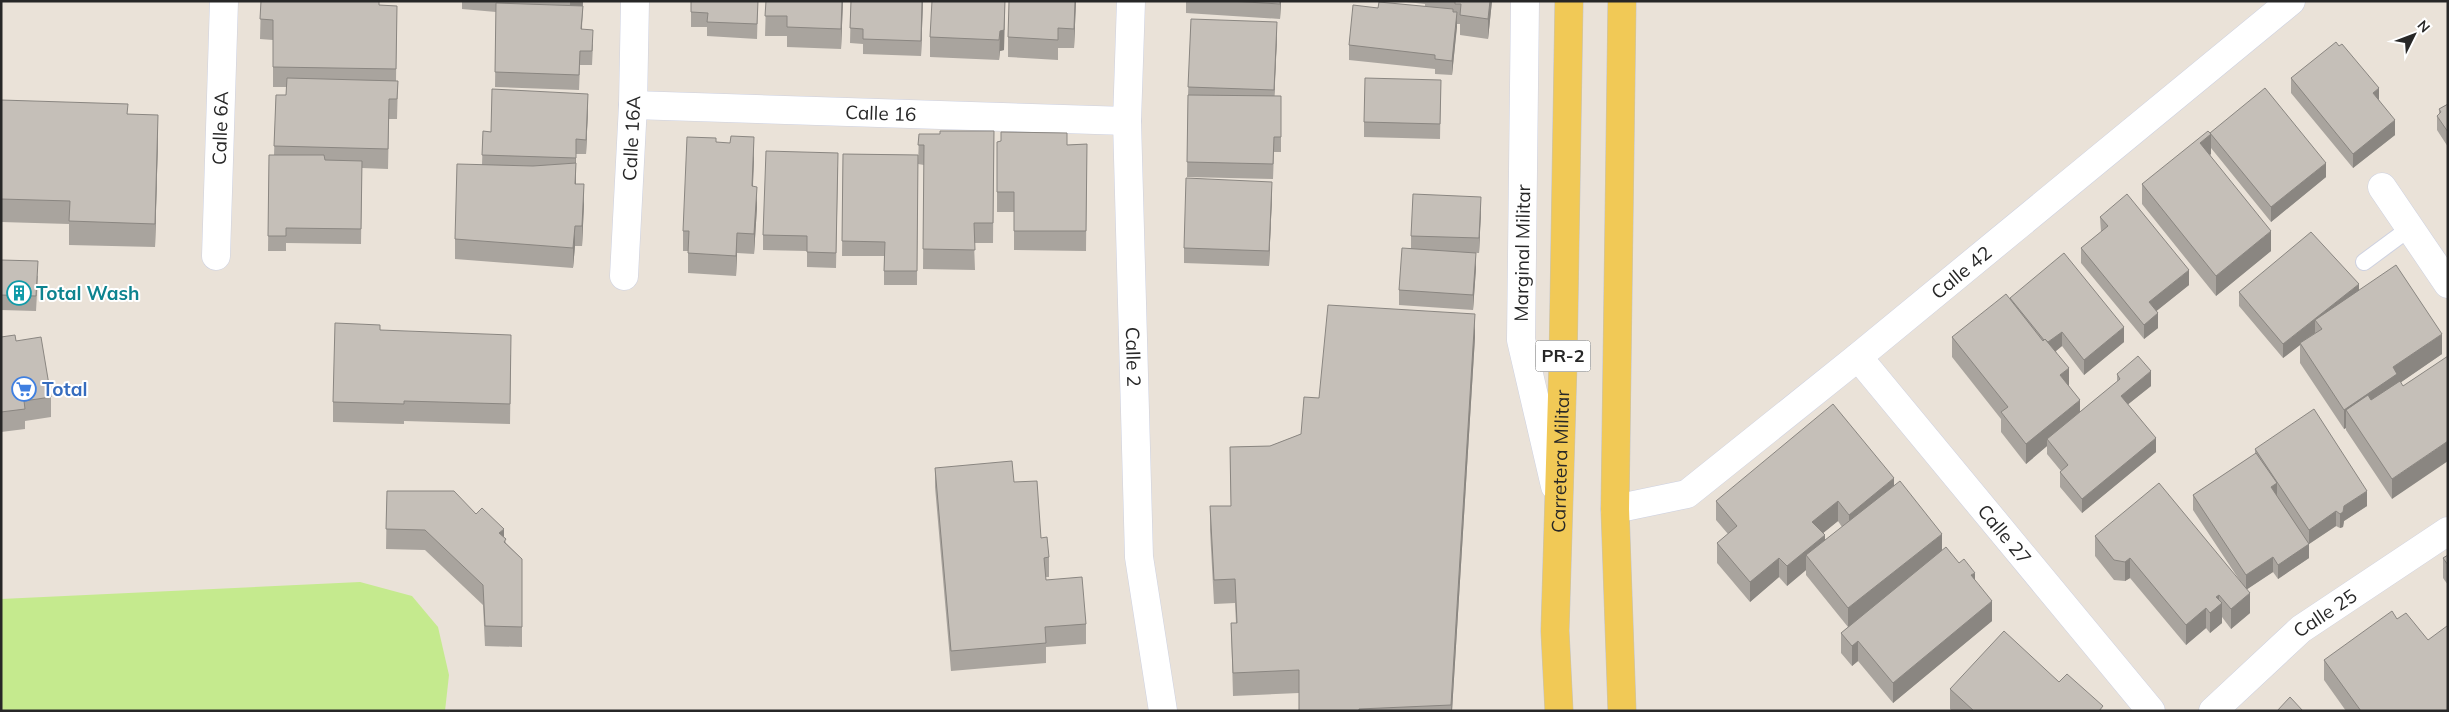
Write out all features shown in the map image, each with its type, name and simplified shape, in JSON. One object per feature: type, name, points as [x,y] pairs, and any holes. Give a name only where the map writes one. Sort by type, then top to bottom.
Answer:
[{"type":"main road","name":"Carretera Militar","points":[[1559,711],[1555,631],[1563,363],[1569,1]]},
{"type":"main road","name":"PR-2","points":[[1622,1],[1615,509],[1622,711]]},
{"type":"street","name":"Calle 6A","points":[[216,256],[224,1]]},
{"type":"street","name":"Calle 16A","points":[[624,276],[633,105],[634,1]]},
{"type":"street","name":"Calle 2","points":[[1130,1],[1127,121],[1139,557],[1163,711]]},
{"type":"street","name":"Marginal Militar","points":[[1525,1],[1521,340],[1558,500]]},
{"type":"street","name":"Calle 42","points":[[1615,509],[1686,494],[1858,357],[2291,1]]},
{"type":"street","name":"Calle 16","points":[[633,105],[1127,121]]},
{"type":"street","points":[[2382,187],[2448,284]]},
{"type":"street","name":"Calle 27","points":[[1858,357],[2151,711]]},
{"type":"street","name":"Calle 25","points":[[2213,711],[2301,629],[2448,531]]},
{"type":"lane","points":[[2364,262],[2410,228]]},
{"type":"green space","points":[[360,582],[412,596],[438,627],[449,675],[445,711],[1,711],[1,599]]},
{"type":"building","points":[[261,1],[379,1],[379,5],[397,6],[396,69],[273,67],[273,20],[260,19]]},
{"type":"building","points":[[691,1],[758,1],[757,24],[707,22],[708,13],[691,12]]},
{"type":"building","points":[[766,1],[842,1],[841,29],[787,27],[787,16],[765,16]]},
{"type":"building","points":[[851,1],[922,1],[921,41],[863,39],[863,29],[850,28]]},
{"type":"building","points":[[932,1],[1005,1],[1004,30],[1000,31],[999,40],[930,37]]},
{"type":"building","points":[[1009,1],[1075,1],[1074,29],[1058,28],[1058,40],[1008,37]]},
{"type":"building","points":[[1230,1],[1280,1],[1280,4]]},
{"type":"building","points":[[1455,1],[1490,1],[1488,19],[1460,15],[1461,4],[1455,4]]},
{"type":"building","points":[[1379,2],[1453,9],[1453,12],[1457,12],[1452,61],[1435,59],[1435,55],[1349,45],[1353,5],[1378,8]]},
{"type":"building","points":[[496,3],[583,6],[581,29],[593,30],[592,51],[580,51],[579,75],[495,72]]},
{"type":"building","points":[[1191,19],[1277,22],[1274,90],[1188,87]]},
{"type":"building","points":[[2336,42],[2339,46],[2342,44],[2379,88],[2373,93],[2395,120],[2353,154],[2291,78]]},
{"type":"building","points":[[287,78],[398,81],[397,99],[389,99],[388,149],[274,146],[276,95],[286,95]]},
{"type":"building","points":[[1365,78],[1441,80],[1440,124],[1364,122]]},
{"type":"building","points":[[2265,88],[2326,163],[2271,207],[2210,133]]},
{"type":"building","points":[[492,89],[588,94],[586,140],[576,139],[576,158],[482,155],[483,131],[491,132]]},
{"type":"building","points":[[1188,95],[1281,96],[1281,137],[1274,137],[1273,164],[1187,162]]},
{"type":"building","points":[[1,100],[128,104],[127,114],[158,115],[155,224],[69,221],[70,201],[1,199]]},
{"type":"building","points":[[2448,104],[2448,132],[2437,116],[2441,112],[2439,109]]},
{"type":"building","points":[[940,131],[994,131],[993,223],[974,223],[975,250],[923,249],[924,145],[918,145],[919,134],[940,134]]},
{"type":"building","points":[[2208,131],[2211,134],[2200,143],[2271,231],[2216,276],[2142,184]]},
{"type":"building","points":[[1001,132],[1067,133],[1067,145],[1087,144],[1086,231],[1014,231],[1014,192],[997,192],[997,142],[1001,141]]},
{"type":"building","points":[[731,136],[754,137],[752,186],[757,187],[754,234],[737,233],[736,256],[688,253],[689,231],[683,231],[687,137],[716,138],[716,142],[730,143]]},
{"type":"building","points":[[766,151],[838,153],[836,253],[807,252],[807,236],[763,235]]},
{"type":"building","points":[[843,154],[918,155],[917,271],[884,271],[885,242],[842,241]]},
{"type":"building","points":[[269,155],[324,155],[325,160],[362,161],[361,229],[286,228],[286,236],[268,236]]},
{"type":"building","points":[[576,163],[575,184],[584,184],[582,226],[575,226],[573,248],[455,239],[457,164],[533,166]]},
{"type":"building","points":[[1186,178],[1272,182],[1269,251],[1184,248]]},
{"type":"building","points":[[1413,194],[1481,197],[1479,238],[1411,236]]},
{"type":"building","points":[[2127,194],[2189,270],[2149,302],[2158,313],[2144,325],[2081,248],[2108,226],[2100,217]]},
{"type":"building","points":[[2311,232],[2359,284],[2283,344],[2239,292]]},
{"type":"building","points":[[1402,248],[1476,253],[1473,295],[1399,290]]},
{"type":"building","points":[[2064,253],[2124,327],[2084,360],[2062,332],[2048,342],[2044,340],[2010,298]]},
{"type":"building","points":[[1,260],[38,261],[36,296],[1,295]]},
{"type":"building","points":[[2396,265],[2442,334],[2393,367],[2397,374],[2344,410],[2300,343],[2322,329],[2315,320]]},
{"type":"building","points":[[2006,294],[2043,341],[2045,339],[2069,368],[2060,375],[2080,400],[2026,444],[2001,412],[2008,407],[1952,337]]},
{"type":"building","points":[[1328,305],[1475,314],[1451,705],[1359,709],[1359,711],[1299,711],[1299,670],[1233,673],[1231,623],[1237,623],[1235,579],[1214,580],[1210,506],[1231,506],[1230,447],[1270,446],[1301,434],[1304,397],[1319,398]]},
{"type":"building","points":[[335,323],[380,325],[380,330],[511,335],[510,404],[404,401],[404,404],[333,402]]},
{"type":"building","name":"Total","points":[[15,335],[16,341],[41,337],[51,397],[24,401],[25,409],[1,412],[1,337]]},
{"type":"building","points":[[2138,356],[2151,371],[2121,396],[2156,438],[2082,499],[2060,472],[2068,465],[2047,439],[2120,379],[2117,374]]},
{"type":"building","points":[[2448,356],[2448,441],[2392,479],[2346,410],[2368,395],[2371,400],[2400,381],[2403,386]]},
{"type":"building","points":[[1833,404],[1894,478],[1849,515],[1838,501],[1812,522],[1825,535],[1787,566],[1779,558],[1750,582],[1717,543],[1737,526],[1716,501]]},
{"type":"building","points":[[2314,409],[2367,491],[2344,506],[2343,512],[2340,514],[2336,511],[2309,530],[2255,449]]},
{"type":"building","points":[[2256,453],[2277,483],[2271,487],[2309,544],[2278,565],[2273,557],[2246,575],[2193,495]]},
{"type":"building","points":[[1012,461],[1014,482],[1037,481],[1041,538],[1047,537],[1049,557],[1044,558],[1046,580],[1082,577],[1086,624],[1045,627],[1046,643],[951,651],[935,468]]},
{"type":"building","points":[[1900,481],[1942,534],[1848,608],[1806,555]]},
{"type":"building","points":[[2159,483],[2250,593],[2231,609],[2219,595],[2216,597],[2222,603],[2210,613],[2206,608],[2186,625],[2130,558],[2125,562],[2114,560],[2095,536]]},
{"type":"building","points":[[387,491],[454,491],[476,514],[482,508],[504,529],[499,533],[506,539],[504,542],[522,559],[522,627],[485,626],[483,585],[425,530],[386,529]]},
{"type":"building","points":[[1946,547],[1959,563],[1964,559],[1975,573],[1971,575],[1992,601],[1893,683],[1858,641],[1852,646],[1841,633]]},
{"type":"building","points":[[2448,555],[2448,565],[2443,558]]},
{"type":"building","points":[[2392,611],[2397,619],[2406,613],[2428,640],[2448,627],[2448,711],[2361,711],[2324,660]]},
{"type":"building","points":[[2004,631],[2059,682],[2067,674],[2103,706],[2099,711],[1974,711],[1950,689]]},
{"type":"building","points":[[2290,697],[2303,711],[2277,711]]},
{"type":"place","name":"Total Wash","points":[[19,293]]},
{"type":"place","name":"Total","points":[[24,389]]}]
